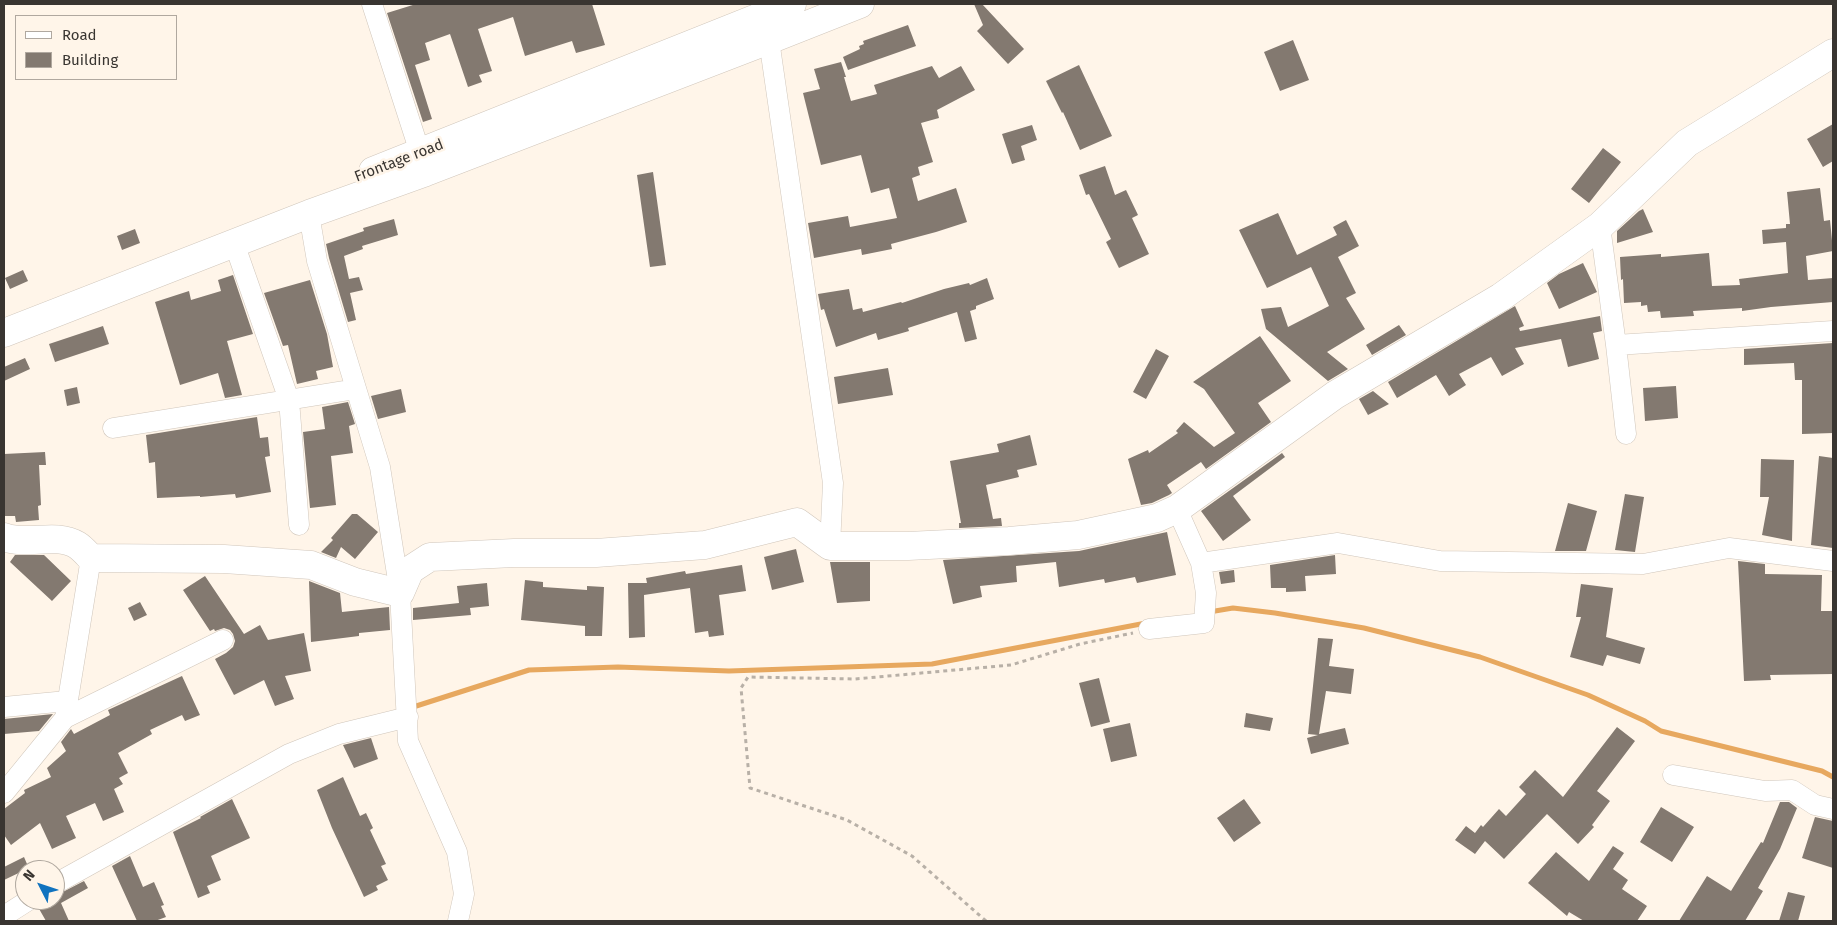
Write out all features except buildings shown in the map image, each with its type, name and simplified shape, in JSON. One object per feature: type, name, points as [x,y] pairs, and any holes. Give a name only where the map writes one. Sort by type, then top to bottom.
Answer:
[{"type":"street","points":[[372,4],[423,162]]},
{"type":"street","name":"Frontage road","points":[[4,313],[423,162],[792,4]]},
{"type":"street","points":[[4,333],[309,214],[423,162],[769,40],[860,4]]},
{"type":"street","points":[[769,40],[833,483],[830,546]]},
{"type":"street","points":[[400,593],[410,570],[430,558],[514,553],[596,553],[705,545],[797,522],[830,546],[1009,542],[1078,535],[1157,518],[1177,509],[1335,395],[1501,297],[1600,226],[1687,143],[1833,53]]},
{"type":"street","points":[[309,214],[317,261],[380,467],[400,593],[408,741],[457,852],[464,894],[458,921]]},
{"type":"street","points":[[1600,226],[1626,434]]},
{"type":"street","points":[[234,243],[289,400],[299,525]]},
{"type":"street","points":[[1616,345],[1833,331]]},
{"type":"street","points":[[113,428],[356,389]]},
{"type":"street","points":[[1148,629],[1204,623],[1206,593],[1202,563],[1177,509]]},
{"type":"street","points":[[4,537],[12,540],[60,540],[77,545],[91,558],[224,559],[311,565],[355,582],[400,593]]},
{"type":"street","points":[[1202,563],[1338,543],[1440,561],[1643,564],[1729,548],[1833,561]]},
{"type":"street","points":[[4,793],[66,709],[91,558]]},
{"type":"street","points":[[4,707],[66,709],[223,640]]},
{"type":"street","points":[[65,878],[289,754],[340,734],[408,717]]},
{"type":"street","points":[[1673,774],[1765,791],[1792,790],[1815,805],[1833,809]]},
{"type":"street","points":[[4,916],[15,909]]},
{"type":"path","points":[[986,921],[912,856],[847,820],[750,788],[741,688],[748,677],[855,679],[1011,665],[1080,644],[1148,629]]},
{"type":"waterway","points":[[1209,612],[1233,608],[1275,613],[1364,628],[1480,657],[1588,695],[1645,721],[1661,731],[1822,771],[1833,777]]},
{"type":"waterway","points":[[410,708],[529,670],[618,667],[729,671],[932,664],[1146,623]]}]
